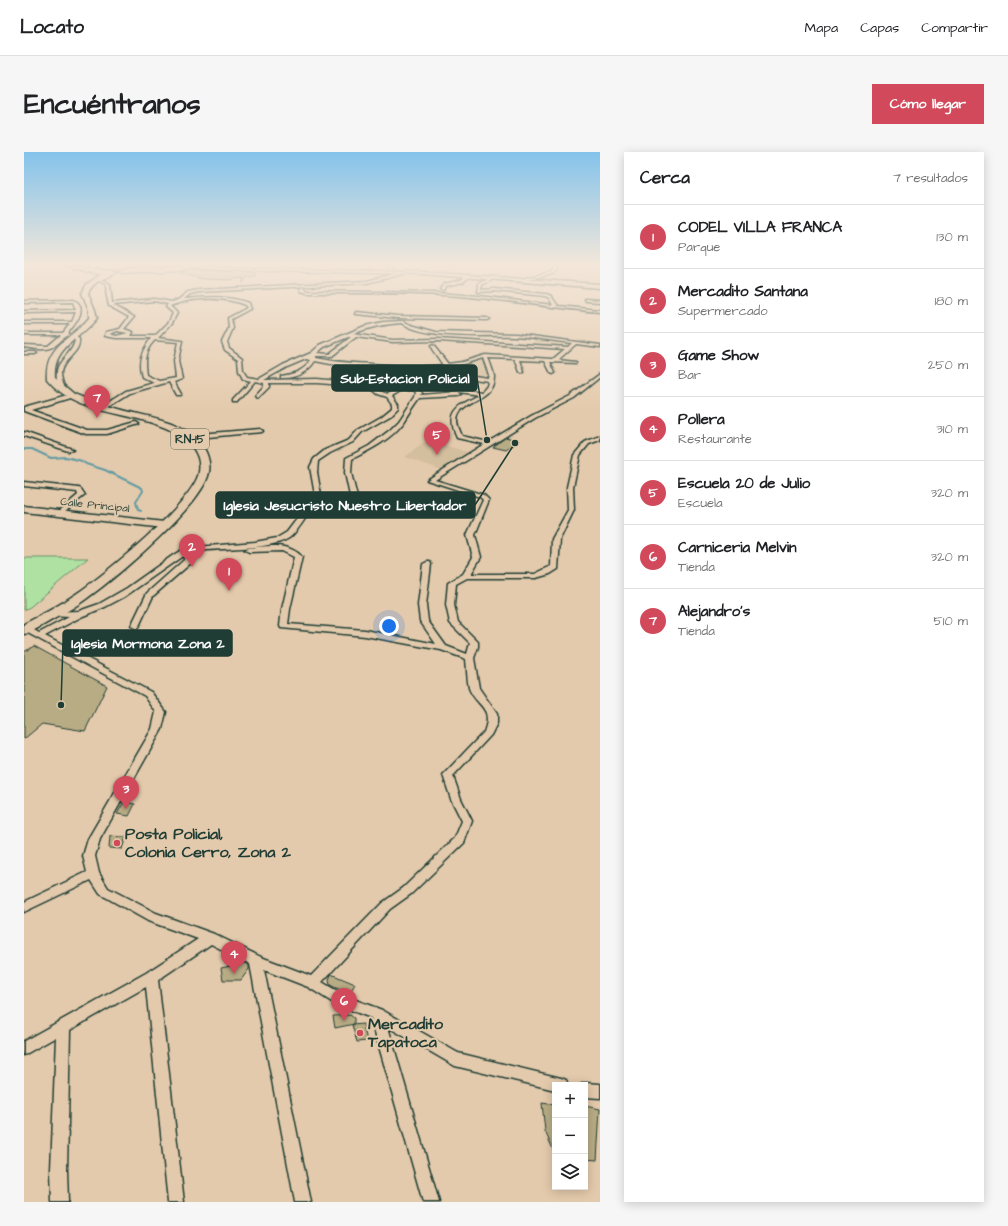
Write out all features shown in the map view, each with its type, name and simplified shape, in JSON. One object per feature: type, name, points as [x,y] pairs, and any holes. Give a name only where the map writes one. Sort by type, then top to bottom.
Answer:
[{"type":"main road","name":"RN-15","points":[[25,629],[53,614],[89,591],[136,552],[194,494],[203,475],[204,466],[202,456],[194,443],[187,436],[167,425],[71,396],[51,379],[49,366],[53,357],[70,334],[90,322],[94,314]]},
{"type":"street","points":[[34,323],[41,314]]},
{"type":"street","points":[[24,346],[49,347],[70,334],[72,323],[77,317],[77,314]]},
{"type":"street","points":[[121,330],[132,316],[128,314]]},
{"type":"street","points":[[158,383],[144,376],[143,355],[145,349],[154,338],[172,322],[175,314]]},
{"type":"street","points":[[40,636],[82,613],[128,592],[186,553],[202,548],[265,542],[286,537],[294,530],[306,510],[318,497],[318,486],[313,468],[314,462],[321,455],[352,441],[360,432],[391,413],[395,408],[395,404],[389,396],[368,386],[317,381],[254,380],[245,378],[241,371],[240,358],[228,351],[224,344],[226,335],[231,328],[229,319],[237,314]]},
{"type":"street","points":[[368,314],[379,315],[403,322],[409,326],[436,333],[481,333],[556,338],[574,341],[576,343],[600,345]]},
{"type":"street","points":[[367,327],[367,322],[372,317],[379,315]]},
{"type":"street","points":[[24,318],[38,317]]},
{"type":"street","points":[[69,317],[77,317]]},
{"type":"street","points":[[264,380],[300,374],[310,366],[313,356],[318,348],[367,327],[404,317],[487,319]]},
{"type":"street","points":[[24,323],[72,323]]},
{"type":"street","points":[[24,330],[70,334]]},
{"type":"street","points":[[104,407],[128,392],[158,383],[179,379],[176,361],[180,341],[154,338],[112,337],[107,335],[111,332],[121,330],[131,333],[123,337]]},
{"type":"street","points":[[346,335],[394,343],[468,338],[478,336],[481,333]]},
{"type":"street","points":[[24,334],[70,334]]},
{"type":"street","points":[[264,380],[285,366],[305,358],[330,355],[355,336]]},
{"type":"street","points":[[52,340],[59,341]]},
{"type":"street","points":[[438,340],[569,348]]},
{"type":"street","points":[[556,360],[576,343]]},
{"type":"street","points":[[433,346],[435,352],[446,365]]},
{"type":"street","points":[[24,353],[36,353]]},
{"type":"street","points":[[313,356],[360,366],[430,370],[492,380]]},
{"type":"street","points":[[485,356],[491,369],[492,380],[490,387],[484,394],[459,408],[454,418],[459,437],[490,444]]},
{"type":"street","points":[[417,386],[430,370],[446,365],[480,359],[485,356],[574,362]]},
{"type":"street","points":[[517,359],[522,372]]},
{"type":"street","points":[[547,360],[553,373]]},
{"type":"street","points":[[466,576],[477,557],[471,535],[486,500],[482,496],[430,480],[533,417],[572,397],[600,375]]},
{"type":"street","points":[[235,401],[254,380]]},
{"type":"street","points":[[258,396],[267,386],[264,380]]},
{"type":"street","points":[[172,381],[178,394]]},
{"type":"street","points":[[389,396],[401,390],[417,386],[484,394]]},
{"type":"street","points":[[306,510],[339,504],[354,497],[348,475],[347,465],[349,458],[371,447],[401,422],[404,414],[418,397],[419,393],[417,386]]},
{"type":"street","points":[[418,397],[472,392]]},
{"type":"street","points":[[24,410],[71,396]]},
{"type":"street","points":[[24,410],[86,432],[107,432],[136,424]]},
{"type":"street","points":[[187,436],[260,431]]},
{"type":"street","points":[[24,434],[70,450]]},
{"type":"street","points":[[313,983],[386,906],[407,891],[460,840],[466,821],[456,799],[448,775],[488,733],[492,723],[492,714],[474,688],[470,658],[474,647],[474,642],[454,622],[450,605],[452,583],[466,576],[536,576],[555,567],[556,539],[571,510],[570,487],[577,455],[587,443],[600,438]]},
{"type":"street","points":[[24,484],[79,490],[82,495],[60,513]]},
{"type":"street","name":"Calle Principal","points":[[24,509],[164,524]]},
{"type":"street","points":[[186,553],[286,549],[295,553],[298,560],[286,609],[284,626],[365,633],[443,648],[470,658]]},
{"type":"street","points":[[135,626],[150,594],[188,562],[186,553]]},
{"type":"street","points":[[427,564],[422,605],[424,621],[443,648]]},
{"type":"street","points":[[53,614],[82,613]]},
{"type":"street","points":[[25,629],[148,694],[161,712],[157,729],[94,839],[89,856],[93,874],[104,891],[152,917],[210,938],[256,961],[313,983],[340,1000],[377,1014],[454,1059],[552,1083]]},
{"type":"street","points":[[24,907],[93,874]]},
{"type":"street","points":[[24,1048],[151,977],[210,938]]},
{"type":"street","points":[[256,961],[303,1202]]},
{"type":"street","points":[[151,977],[176,1202]]},
{"type":"street","points":[[377,1014],[431,1202]]},
{"type":"street","points":[[60,1202],[59,1170],[63,1027]]},
{"type":"street","points":[[588,1090],[600,1091]]},
{"type":"shaded area","points":[[535,337],[574,341],[568,348],[533,345]]},
{"type":"shaded area","points":[[482,360],[488,371],[486,378],[434,372],[434,368]]},
{"type":"shaded area","points":[[428,440],[470,453],[442,470],[405,457]]},
{"type":"green space","points":[[24,558],[88,558],[30,607],[24,610]]},
{"type":"building","points":[[506,437],[519,441],[506,450],[493,447]]},
{"type":"building","points":[[34,646],[107,686],[85,731],[42,724],[24,739],[24,652]]},
{"type":"building","points":[[124,802],[135,804],[129,816],[117,814]]},
{"type":"building","name":"Posta Policial, Colonia Cerro, Zona 2","points":[[110,836],[126,837],[122,849],[109,848]]},
{"type":"building","points":[[245,963],[249,965],[249,969],[241,980],[223,980],[221,968]]},
{"type":"building","points":[[331,974],[355,984],[349,994],[330,985],[329,980]]},
{"type":"building","points":[[350,1015],[354,1018],[354,1024],[335,1028],[333,1016]]},
{"type":"building","name":"Mercadito Tapatoca","points":[[363,1024],[367,1041],[357,1042],[352,1025]]},
{"type":"building","points":[[542,1103],[552,1105],[552,1147],[545,1131]]},
{"type":"building","points":[[588,1107],[600,1109],[597,1160],[588,1159]]},
{"type":"waterway","points":[[24,449],[32,449],[51,458],[66,457],[82,461],[86,464],[105,470],[142,488],[143,491],[136,502],[138,510],[141,511]]},
{"type":"place","name":"Alejandro's","points":[[97,418]]},
{"type":"place","name":"Sub-Estacion Policial","points":[[487,440]]},
{"type":"place","name":"Iglesia Jesucristo Nuestro Libertador","points":[[515,443]]},
{"type":"place","name":"Escuela 20 de Julio","points":[[437,455]]},
{"type":"place","name":"Mercadito Santana","points":[[192,567]]},
{"type":"place","name":"CODEL VILLA FRANCA","points":[[229,591]]},
{"type":"place","name":"Iglesia Mormona Zona 2","points":[[61,705]]},
{"type":"place","name":"Game Show","points":[[126,809]]},
{"type":"place","name":"Posta Policial, Colonia Cerro, Zona 2","points":[[117,843]]},
{"type":"place","name":"Pollera","points":[[234,974]]},
{"type":"place","name":"Carniceria Melvin","points":[[344,1021]]},
{"type":"place","name":"Mercadito Tapatoca","points":[[360,1033]]}]
